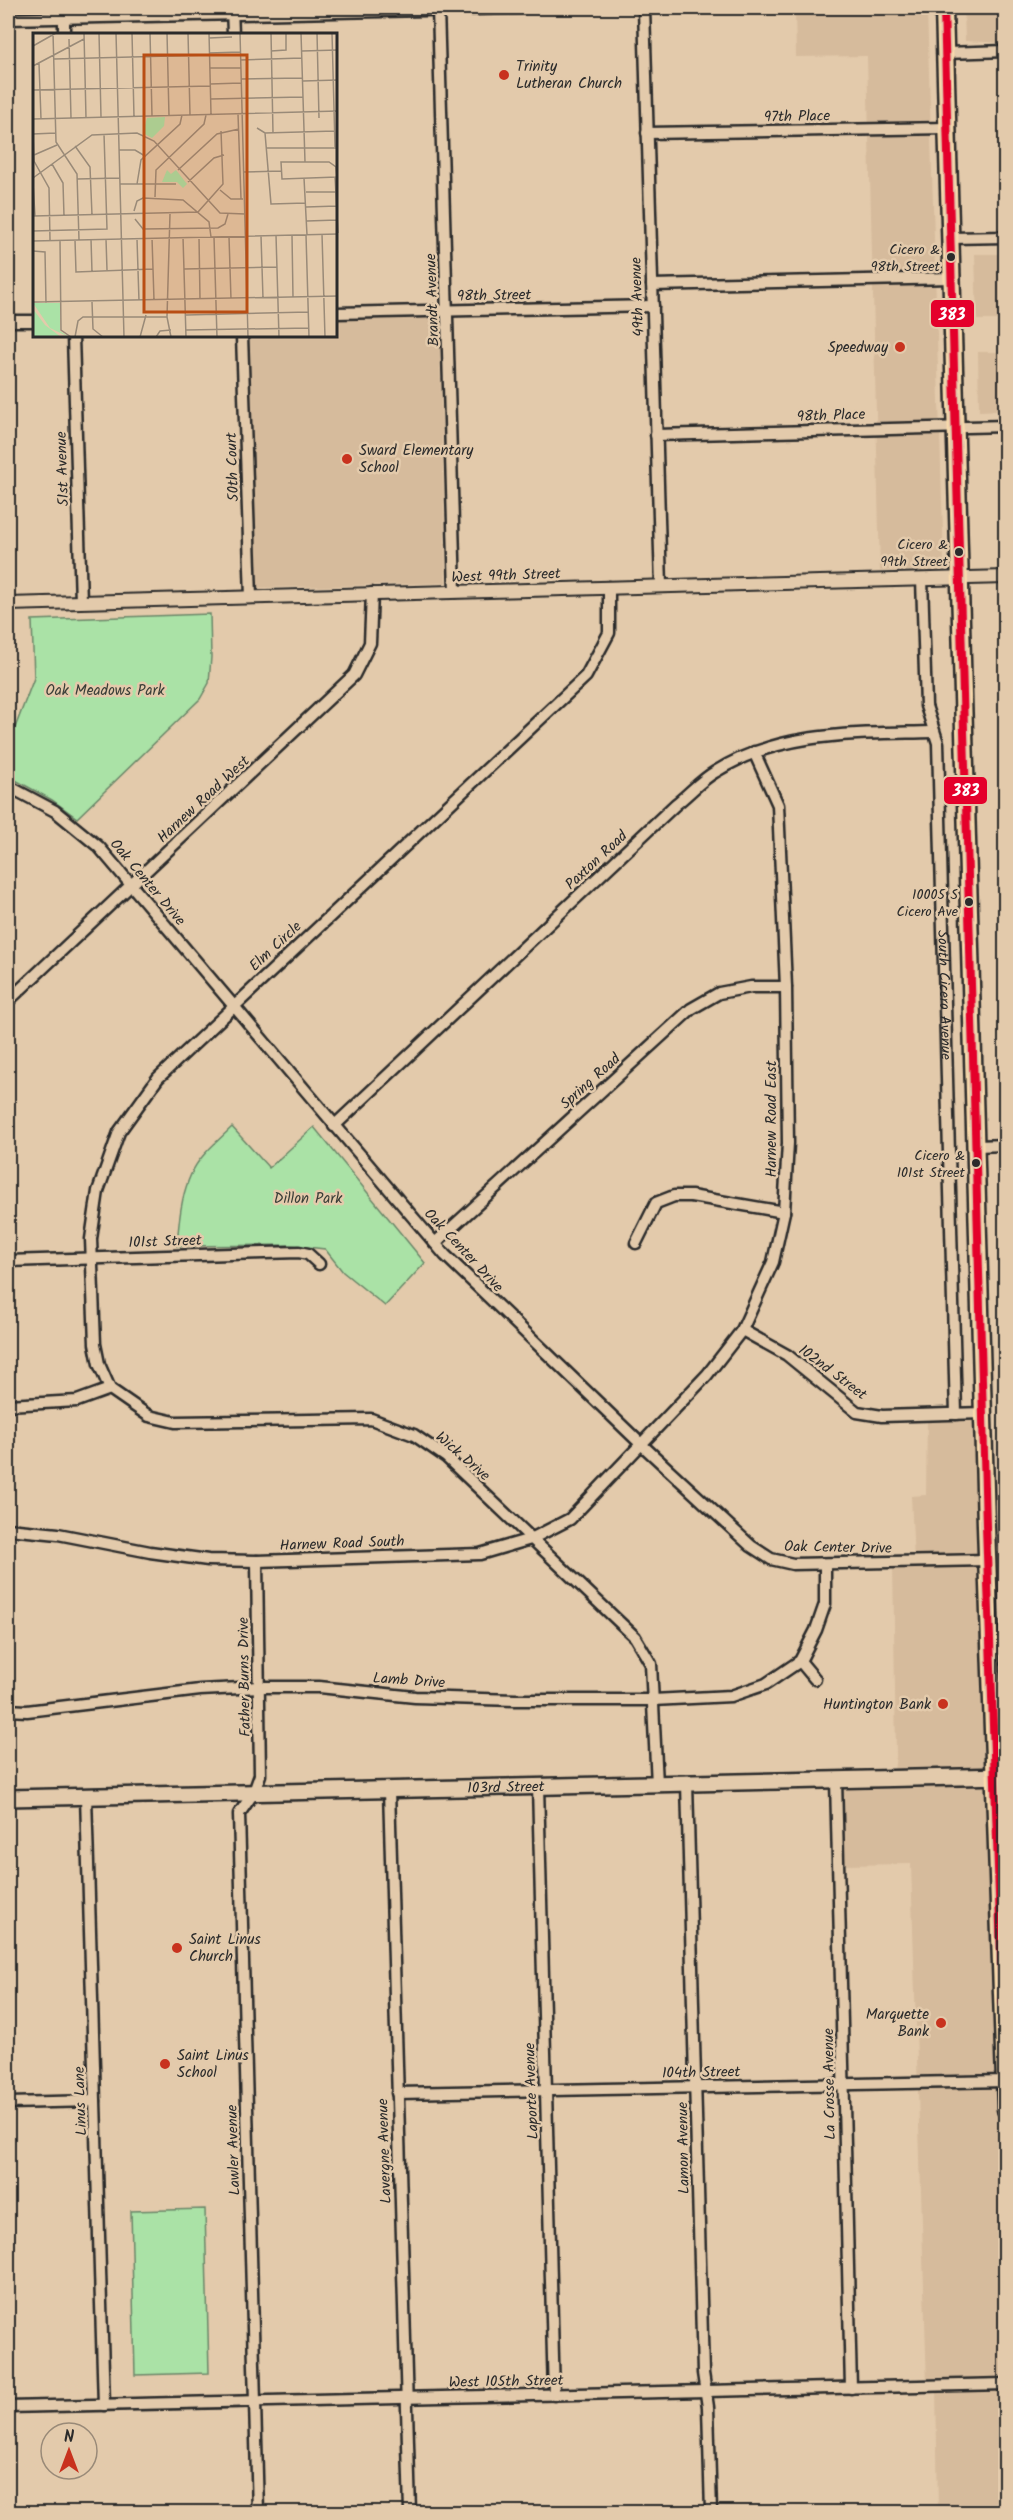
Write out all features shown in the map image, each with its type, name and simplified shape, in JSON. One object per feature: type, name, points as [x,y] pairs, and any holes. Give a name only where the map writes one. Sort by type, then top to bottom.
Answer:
[{"type":"main road","name":"South Cicero Avenue","points":[[944,8],[983,1413],[988,1560],[1000,1776],[1005,2110]]},
{"type":"main road","name":"103rd Street","points":[[8,1798],[1000,1776]]},
{"type":"street","name":"Brandt Avenue","points":[[438,8],[455,592]]},
{"type":"street","points":[[8,20],[64,13],[521,8]]},
{"type":"street","name":"49th Avenue","points":[[644,8],[661,586]]},
{"type":"street","points":[[233,11],[233,33]]},
{"type":"street","points":[[64,13],[64,33]]},
{"type":"street","points":[[946,53],[1005,51]]},
{"type":"street","name":"97th Place","points":[[647,133],[948,128]]},
{"type":"street","points":[[951,238],[1005,237]]},
{"type":"street","points":[[652,285],[952,278]]},
{"type":"street","name":"98th Street","points":[[338,314],[652,306]]},
{"type":"street","points":[[8,321],[33,321]]},
{"type":"street","name":"51st Avenue","points":[[73,338],[81,602]]},
{"type":"street","name":"50th Court","points":[[242,338],[251,597]]},
{"type":"street","name":"98th Place","points":[[656,435],[1005,426]]},
{"type":"street","name":"West 99th Street","points":[[8,604],[372,592],[455,592],[1005,577]]},
{"type":"street","name":"South Cicero Avenue","points":[[922,579],[926,706],[938,743],[956,1414]]},
{"type":"street","name":"Elm Circle","points":[[110,1389],[99,1364],[95,1344],[91,1239],[98,1191],[119,1132],[158,1078],[586,676],[609,633],[609,587]]},
{"type":"street","name":"Harnew Road West","points":[[9,997],[132,886],[354,675],[370,643],[372,592]]},
{"type":"street","name":"Paxton Road","points":[[333,1126],[676,804],[713,773],[754,752],[800,739],[837,735],[933,732]]},
{"type":"street","name":"Harnew Road East","points":[[641,1444],[706,1375],[742,1330],[773,1262],[784,1212],[788,1143],[786,987],[778,805],[754,752]]},
{"type":"street","name":"Oak Center Drive","points":[[8,786],[45,805],[74,825],[99,847],[333,1126],[435,1243],[488,1299],[751,1546],[771,1559],[793,1564],[988,1560]]},
{"type":"street","name":"Spring Road","points":[[435,1243],[691,1009],[719,993],[751,987],[786,987]]},
{"type":"street","points":[[976,1146],[1005,1145]]},
{"type":"street","points":[[636,1243],[656,1203],[674,1196],[691,1196],[784,1212]]},
{"type":"street","name":"101st Street","points":[[8,1261],[299,1252],[308,1254],[319,1264]]},
{"type":"street","name":"102nd Street","points":[[742,1330],[787,1355],[857,1412],[882,1416],[983,1413]]},
{"type":"street","points":[[8,1405],[77,1401],[110,1389]]},
{"type":"street","name":"Wick Drive","points":[[110,1389],[149,1416],[174,1422],[371,1419],[414,1435],[446,1457],[635,1637],[651,1664],[657,1784]]},
{"type":"street","name":"Harnew Road South","points":[[8,1529],[58,1534],[150,1552],[208,1560],[257,1561],[480,1554],[531,1539],[570,1519],[641,1444]]},
{"type":"street","name":"Father Burns Drive","points":[[254,1792],[260,1775],[257,1561]]},
{"type":"street","name":"Lamb Drive","points":[[8,1710],[27,1711],[200,1690],[260,1687],[319,1687],[415,1697],[515,1700],[653,1700],[731,1696],[766,1684],[800,1661],[816,1630],[825,1604],[825,1564]]},
{"type":"street","points":[[800,1661],[815,1679]]},
{"type":"street","name":"La Crosse Avenue","points":[[836,1780],[851,2388]]},
{"type":"street","name":"Lamon Avenue","points":[[687,1783],[703,2373],[708,2407],[711,2512]]},
{"type":"street","name":"Laporte Avenue","points":[[538,1786],[554,2395]]},
{"type":"street","name":"Lavergne Avenue","points":[[389,1790],[410,2512]]},
{"type":"street","name":"Lawler Avenue","points":[[254,1792],[239,1814],[258,2512]]},
{"type":"street","name":"Linus Lane","points":[[86,1796],[104,2405]]},
{"type":"street","name":"104th Street","points":[[397,2093],[1005,2081]]},
{"type":"street","points":[[8,2103],[95,2102]]},
{"type":"street","name":"West 105th Street","points":[[8,2407],[1005,2385]]},
{"type":"shaded area","points":[[795,8],[927,8],[944,565],[939,570],[880,571],[867,56],[796,57]]},
{"type":"shaded area","points":[[964,8],[1005,8],[1005,43],[965,41]]},
{"type":"shaded area","points":[[975,254],[1005,254],[1005,320],[977,320]]},
{"type":"shaded area","name":"Sward Elementary School","points":[[439,317],[446,583],[256,588],[248,338],[338,338],[338,320]]},
{"type":"shaded area","points":[[978,352],[1005,352],[1005,410],[979,411]]},
{"type":"shaded area","points":[[999,1294],[1006,1294],[1005,1429],[1003,1429]]},
{"type":"shaded area","points":[[983,1413],[1005,2110],[1005,2512],[938,2512],[936,2386],[927,2386],[911,1864],[838,1865],[836,1780],[893,1778],[896,1756],[893,1563],[914,1562],[911,1496],[926,1495],[927,1415]]},
{"type":"green space","name":"Oak Meadows Park","points":[[210,614],[209,683],[200,699],[77,818],[52,800],[8,776],[8,746],[34,678],[32,620]]},
{"type":"green space","name":"Dillon Park","points":[[232,1127],[269,1168],[314,1127],[425,1263],[385,1306],[343,1272],[325,1249],[290,1245],[177,1246],[183,1200],[195,1166]]},
{"type":"green space","points":[[205,2209],[209,2373],[135,2375],[131,2211]]},
{"type":"transit line","name":"383","points":[[944,8],[986,1526],[1006,2095]]},
{"type":"place","name":"Trinity Lutheran Church","points":[[504,75]]},
{"type":"place","name":"Cicero & 98th Street","points":[[951,257]]},
{"type":"place","name":"Speedway","points":[[900,347]]},
{"type":"place","name":"Sward Elementary School","points":[[347,459]]},
{"type":"place","name":"Cicero & 99th Street","points":[[959,552]]},
{"type":"place","name":"10005 S Cicero Ave","points":[[969,902]]},
{"type":"place","name":"Cicero & 101st Street","points":[[976,1163]]},
{"type":"place","name":"Huntington Bank","points":[[943,1704]]},
{"type":"place","name":"Saint Linus Church","points":[[177,1948]]},
{"type":"place","name":"Marquette Bank","points":[[941,2023]]},
{"type":"place","name":"Saint Linus School","points":[[165,2064]]}]
